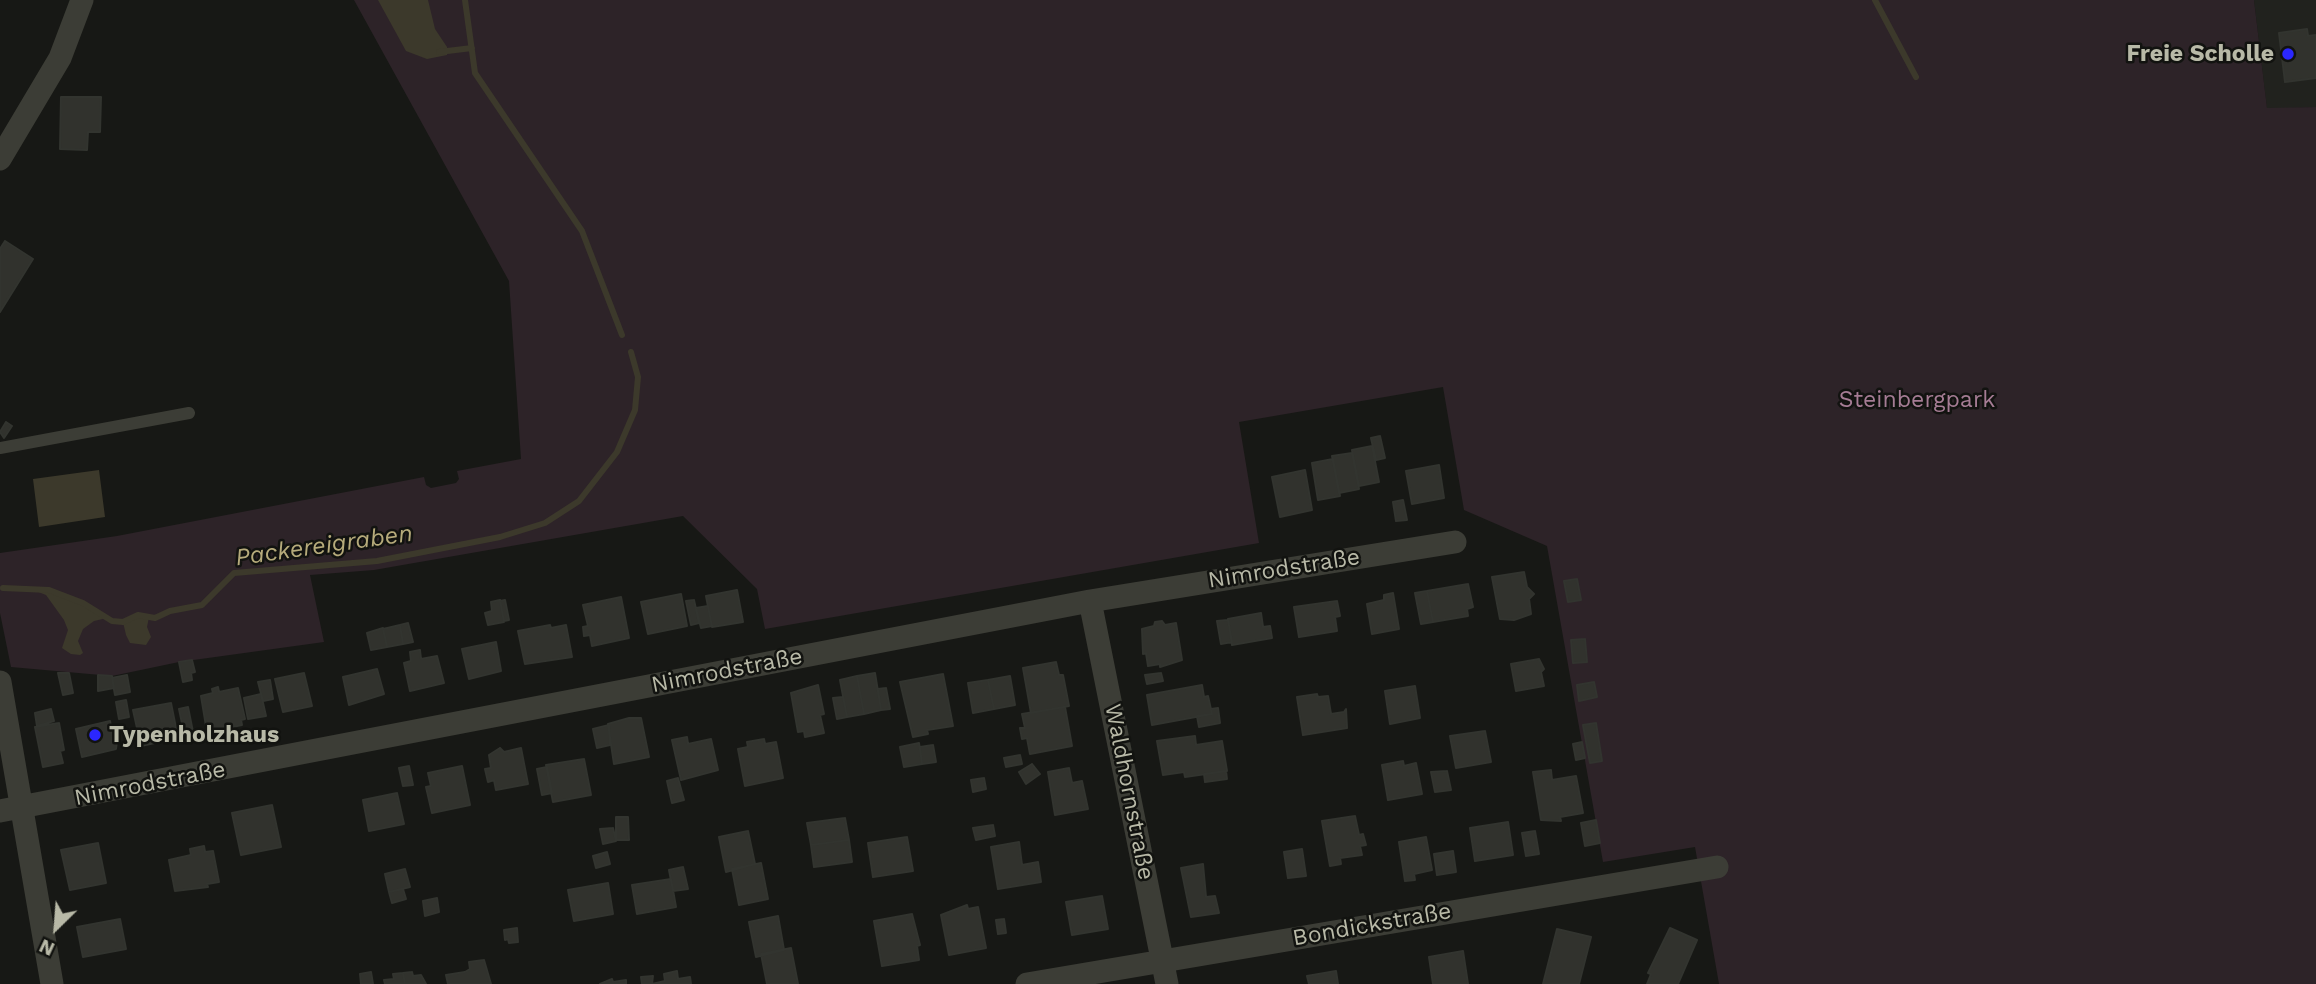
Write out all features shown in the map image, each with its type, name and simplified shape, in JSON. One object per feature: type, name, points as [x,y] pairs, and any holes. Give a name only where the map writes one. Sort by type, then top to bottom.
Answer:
[{"type":"street","points":[[0,159],[60,58],[82,0]]},
{"type":"street","name":"Nimrodstraße","points":[[11,810],[1090,601],[1455,542]]},
{"type":"street","name":"Waldhornstraße","points":[[1090,601],[1167,984]]},
{"type":"street","points":[[0,682],[11,810],[52,984]]},
{"type":"street","name":"Bondickstraße","points":[[1027,984],[1717,867]]},
{"type":"lane","points":[[0,448],[189,413]]},
{"type":"shaded area","points":[[378,0],[428,0],[435,29],[447,47],[447,55],[427,59],[406,51]]},
{"type":"shaded area","name":"Freie Scholle","points":[[2254,0],[2316,0],[2316,107],[2267,109]]},
{"type":"shaded area","points":[[99,470],[105,517],[39,527],[33,479]]},
{"type":"shaded area","points":[[31,589],[49,590],[83,603],[107,618],[94,621],[83,629],[78,641],[83,653],[71,654],[62,648],[68,630],[64,620],[46,595]]},
{"type":"shaded area","points":[[138,615],[149,617],[147,627],[151,637],[146,645],[130,643],[126,635],[123,622]]},
{"type":"green space","name":"Steinbergpark","points":[[354,0],[2254,0],[2267,108],[2316,107],[2316,984],[1719,984],[1695,847],[1603,862],[1547,546],[1464,510],[1443,387],[1239,422],[1259,543],[765,629],[757,589],[683,516],[374,570],[310,575],[324,642],[179,662],[112,676],[11,667],[0,613],[0,553],[117,536],[424,477],[426,485],[431,488],[456,483],[459,479],[457,471],[521,459],[509,281]]},
{"type":"building","points":[[2307,29],[2308,36],[2316,35],[2316,78],[2285,82],[2279,33]]},
{"type":"building","points":[[61,97],[101,97],[100,132],[88,132],[87,150],[60,149]]},
{"type":"building","points":[[5,241],[33,259],[0,312],[0,249]]},
{"type":"building","points":[[6,422],[12,426],[4,438],[0,432]]},
{"type":"building","points":[[1380,436],[1385,458],[1376,460],[1371,438]]},
{"type":"building","points":[[1372,446],[1379,482],[1359,486],[1352,450]]},
{"type":"building","points":[[1352,453],[1359,489],[1339,493],[1332,456]]},
{"type":"building","points":[[1333,459],[1340,496],[1318,500],[1312,463]]},
{"type":"building","points":[[1439,465],[1444,498],[1412,504],[1406,471]]},
{"type":"building","points":[[1305,470],[1312,510],[1280,517],[1272,477]]},
{"type":"building","points":[[1403,500],[1407,520],[1396,521],[1393,502]]},
{"type":"building","points":[[1524,572],[1527,587],[1534,594],[1529,599],[1531,614],[1514,620],[1500,619],[1492,577]]},
{"type":"building","points":[[1577,579],[1581,600],[1568,602],[1564,581]]},
{"type":"building","points":[[1468,584],[1473,607],[1467,609],[1468,616],[1433,622],[1427,591]]},
{"type":"building","points":[[737,590],[743,622],[712,627],[706,596]]},
{"type":"building","points":[[1427,591],[1433,622],[1421,624],[1415,593]]},
{"type":"building","points":[[1393,593],[1399,629],[1372,634],[1367,604],[1384,600],[1384,595]]},
{"type":"building","points":[[681,594],[687,626],[648,634],[641,602]]},
{"type":"building","points":[[621,597],[629,638],[592,646],[590,635],[584,636],[583,627],[588,626],[583,605]]},
{"type":"building","points":[[500,600],[504,622],[488,625],[485,613],[492,611],[491,602]]},
{"type":"building","points":[[505,600],[509,620],[504,621],[500,601]]},
{"type":"building","points":[[694,600],[699,623],[691,625],[686,601]]},
{"type":"building","points":[[1337,601],[1340,616],[1335,617],[1337,631],[1299,637],[1294,607]]},
{"type":"building","points":[[708,606],[712,626],[701,628],[696,608]]},
{"type":"building","points":[[1261,613],[1263,627],[1270,626],[1272,638],[1232,645],[1228,619]]},
{"type":"building","points":[[1228,620],[1232,642],[1221,644],[1217,621]]},
{"type":"building","points":[[1162,621],[1165,625],[1176,623],[1182,660],[1160,667],[1160,664],[1148,666],[1146,653],[1143,654],[1142,629]]},
{"type":"building","points":[[408,623],[413,642],[403,644],[400,625]]},
{"type":"building","points":[[400,625],[403,644],[387,647],[383,629]]},
{"type":"building","points":[[550,625],[551,628],[566,625],[572,657],[525,664],[518,631]]},
{"type":"building","points":[[383,628],[387,647],[371,650],[367,633]]},
{"type":"building","points":[[1585,639],[1587,662],[1573,663],[1571,640]]},
{"type":"building","points":[[496,642],[501,671],[469,679],[462,649]]},
{"type":"building","points":[[420,650],[421,659],[437,656],[444,683],[410,691],[404,663],[411,661],[410,652]]},
{"type":"building","points":[[1539,659],[1544,669],[1541,672],[1544,686],[1516,691],[1511,664]]},
{"type":"building","points":[[192,660],[195,672],[191,673],[192,680],[183,682],[179,662]]},
{"type":"building","points":[[1056,662],[1059,675],[1063,675],[1069,706],[1031,713],[1023,668]]},
{"type":"building","points":[[377,669],[384,694],[349,705],[343,677]]},
{"type":"building","points":[[58,673],[69,673],[73,693],[63,695]]},
{"type":"building","points":[[304,673],[312,706],[283,712],[275,679]]},
{"type":"building","points":[[875,673],[881,710],[864,714],[857,676]]},
{"type":"building","points":[[1161,673],[1163,681],[1147,684],[1145,675]]},
{"type":"building","points":[[943,674],[953,726],[927,730],[928,734],[913,737],[900,682]]},
{"type":"building","points":[[98,675],[112,676],[114,688],[98,691]]},
{"type":"building","points":[[127,675],[130,692],[115,695],[112,678]]},
{"type":"building","points":[[857,676],[864,714],[847,717],[840,680]]},
{"type":"building","points":[[1010,676],[1015,705],[994,709],[988,680]]},
{"type":"building","points":[[270,680],[273,699],[263,701],[258,682]]},
{"type":"building","points":[[988,680],[994,709],[973,713],[968,683]]},
{"type":"building","points":[[1594,682],[1597,697],[1579,701],[1577,685]]},
{"type":"building","points":[[818,685],[824,714],[820,715],[824,733],[805,737],[804,731],[798,732],[791,693]]},
{"type":"building","points":[[1202,685],[1212,714],[1152,725],[1147,695]]},
{"type":"building","points":[[1415,686],[1420,718],[1390,724],[1385,691]]},
{"type":"building","points":[[218,687],[219,692],[238,688],[245,719],[241,720],[242,725],[207,732],[201,696],[213,693],[212,689]]},
{"type":"building","points":[[886,688],[890,709],[881,710],[878,689]]},
{"type":"building","points":[[261,694],[266,716],[248,719],[244,698]]},
{"type":"building","points":[[1317,694],[1318,697],[1328,696],[1331,714],[1344,712],[1346,709],[1347,728],[1303,735],[1297,697]]},
{"type":"building","points":[[843,697],[847,717],[837,719],[833,698]]},
{"type":"building","points":[[126,700],[129,717],[119,719],[116,702]]},
{"type":"building","points":[[171,703],[178,738],[141,746],[133,710]]},
{"type":"building","points":[[188,707],[193,732],[184,733],[179,709]]},
{"type":"building","points":[[1065,707],[1072,746],[1030,754],[1027,738],[1022,739],[1020,728],[1025,728],[1022,714]]},
{"type":"building","points":[[1218,708],[1220,723],[1199,727],[1197,716],[1212,714],[1211,709]]},
{"type":"building","points":[[51,709],[54,721],[37,726],[35,713]]},
{"type":"building","points":[[629,718],[641,718],[649,757],[614,764],[608,724]]},
{"type":"building","name":"Typenholzhaus","points":[[110,721],[114,742],[117,741],[116,749],[82,757],[76,729]]},
{"type":"building","points":[[59,723],[64,750],[60,751],[63,763],[43,767],[35,727]]},
{"type":"building","points":[[1596,723],[1602,761],[1590,763],[1583,725]]},
{"type":"building","points":[[609,725],[610,745],[597,748],[593,729]]},
{"type":"building","points":[[1485,731],[1491,762],[1456,768],[1450,736]]},
{"type":"building","points":[[1195,736],[1196,745],[1222,741],[1227,771],[1185,777],[1184,772],[1163,775],[1157,741]]},
{"type":"building","points":[[687,737],[688,744],[711,739],[718,770],[681,780],[672,740]]},
{"type":"building","points":[[764,739],[765,744],[776,742],[783,778],[745,786],[738,749],[748,747],[747,742]]},
{"type":"building","points":[[1582,742],[1585,758],[1576,760],[1573,744]]},
{"type":"building","points":[[919,743],[922,764],[904,767],[900,747]]},
{"type":"building","points":[[933,745],[936,762],[922,764],[920,747]]},
{"type":"building","points":[[500,748],[504,752],[521,748],[528,784],[496,790],[494,780],[488,782],[485,769],[491,768],[489,755]]},
{"type":"building","points":[[1020,755],[1022,764],[1006,767],[1004,758]]},
{"type":"building","points":[[584,759],[591,795],[553,802],[546,765]]},
{"type":"building","points":[[1403,761],[1404,766],[1416,763],[1422,794],[1388,800],[1382,765]]},
{"type":"building","points":[[1032,764],[1040,774],[1026,784],[1019,772]]},
{"type":"building","points":[[409,766],[413,785],[403,786],[399,768]]},
{"type":"building","points":[[462,766],[470,805],[432,813],[426,787],[431,786],[428,773]]},
{"type":"building","points":[[547,767],[552,793],[542,795],[537,769]]},
{"type":"building","points":[[1069,768],[1072,783],[1082,781],[1088,809],[1055,815],[1048,772]]},
{"type":"building","points":[[1551,770],[1552,780],[1576,776],[1583,813],[1560,817],[1561,821],[1541,820],[1533,772]]},
{"type":"building","points":[[1226,771],[1227,779],[1205,782],[1204,774]]},
{"type":"building","points":[[1447,771],[1451,790],[1435,792],[1431,772]]},
{"type":"building","points":[[678,778],[684,800],[672,803],[667,781]]},
{"type":"building","points":[[984,778],[986,789],[973,792],[971,780]]},
{"type":"building","points":[[397,793],[404,824],[369,831],[363,800]]},
{"type":"building","points":[[272,805],[281,847],[241,855],[232,813]]},
{"type":"building","points":[[1355,816],[1359,835],[1363,834],[1366,845],[1360,846],[1362,855],[1340,858],[1341,864],[1330,866],[1322,821]]},
{"type":"building","points":[[616,817],[628,817],[629,840],[616,840]]},
{"type":"building","points":[[845,818],[849,840],[811,845],[807,823]]},
{"type":"building","points":[[1596,820],[1600,843],[1585,846],[1581,823]]},
{"type":"building","points":[[1508,822],[1513,855],[1475,861],[1470,828]]},
{"type":"building","points":[[993,825],[995,836],[976,840],[973,828]]},
{"type":"building","points":[[613,828],[616,841],[603,844],[600,829]]},
{"type":"building","points":[[748,831],[755,864],[726,872],[719,837]]},
{"type":"building","points":[[1535,831],[1539,854],[1526,856],[1522,833]]},
{"type":"building","points":[[907,837],[913,871],[873,877],[868,843]]},
{"type":"building","points":[[1426,837],[1432,870],[1414,874],[1415,880],[1405,881],[1399,842]]},
{"type":"building","points":[[849,840],[852,862],[814,867],[811,845]]},
{"type":"building","points":[[1019,842],[1022,865],[1038,862],[1041,882],[998,889],[991,847]]},
{"type":"building","points":[[98,843],[106,883],[70,890],[61,850]]},
{"type":"building","points":[[204,846],[205,852],[213,851],[219,882],[207,884],[208,887],[175,891],[169,860],[191,855],[190,849]]},
{"type":"building","points":[[1302,849],[1306,876],[1288,878],[1284,852]]},
{"type":"building","points":[[1453,851],[1456,872],[1437,875],[1434,854]]},
{"type":"building","points":[[607,852],[610,864],[596,868],[593,856]]},
{"type":"building","points":[[761,863],[768,899],[739,905],[732,869]]},
{"type":"building","points":[[1203,864],[1206,897],[1215,896],[1219,913],[1191,917],[1181,868]]},
{"type":"building","points":[[683,867],[688,889],[673,891],[669,870]]},
{"type":"building","points":[[405,869],[410,887],[389,892],[385,874]]},
{"type":"building","points":[[671,879],[676,907],[637,914],[632,885]]},
{"type":"building","points":[[608,883],[613,914],[574,921],[568,890]]},
{"type":"building","points":[[403,889],[406,899],[392,903],[389,892]]},
{"type":"building","points":[[1102,896],[1108,929],[1072,935],[1066,902]]},
{"type":"building","points":[[437,898],[439,912],[425,916],[423,901]]},
{"type":"building","points":[[967,905],[968,909],[978,907],[986,948],[949,955],[941,915]]},
{"type":"building","points":[[912,914],[920,945],[917,946],[919,960],[882,966],[874,921]]},
{"type":"building","points":[[778,916],[784,950],[756,957],[749,922]]},
{"type":"building","points":[[120,919],[126,949],[83,957],[77,927]]},
{"type":"building","points":[[1004,919],[1006,933],[998,934],[996,920]]},
{"type":"building","points":[[517,928],[518,942],[509,943],[508,939],[505,940],[504,930]]},
{"type":"building","points":[[1670,928],[1697,940],[1678,984],[1647,984],[1651,974],[1648,973]]},
{"type":"building","points":[[1557,929],[1591,937],[1579,984],[1543,984]]},
{"type":"building","points":[[791,948],[798,984],[767,984],[761,954]]},
{"type":"building","points":[[1463,951],[1468,984],[1433,984],[1429,957]]},
{"type":"building","points":[[484,960],[491,984],[448,984],[446,975],[465,972],[470,969],[469,962]]},
{"type":"building","points":[[677,971],[678,979],[690,977],[691,984],[652,984],[665,981],[664,974]]},
{"type":"building","points":[[1336,971],[1338,984],[1309,984],[1307,976]]},
{"type":"building","points":[[371,972],[373,984],[361,984],[360,974]]},
{"type":"building","points":[[412,972],[413,976],[421,975],[426,984],[405,984],[403,973]]},
{"type":"building","points":[[403,973],[405,984],[385,984],[384,980],[394,979],[393,974]]},
{"type":"building","points":[[653,976],[652,984],[642,984],[641,977]]},
{"type":"building","points":[[612,979],[613,982],[626,980],[626,984],[600,984]]},
{"type":"waterway","name":"Packereigraben","points":[[465,0],[475,73],[582,231],[622,335]]},
{"type":"waterway","points":[[1875,0],[1916,77]]},
{"type":"waterway","points":[[439,52],[472,48]]},
{"type":"waterway","name":"Packereigraben","points":[[3,588],[49,590],[83,603],[112,621],[123,622],[138,615],[155,618],[170,611],[202,605],[234,573],[377,561],[500,537],[545,523],[579,501],[617,452],[635,410],[638,377],[631,352]]},
{"type":"place","name":"Freie Scholle","points":[[2288,54]]},
{"type":"place","name":"Typenholzhaus","points":[[95,735]]}]
